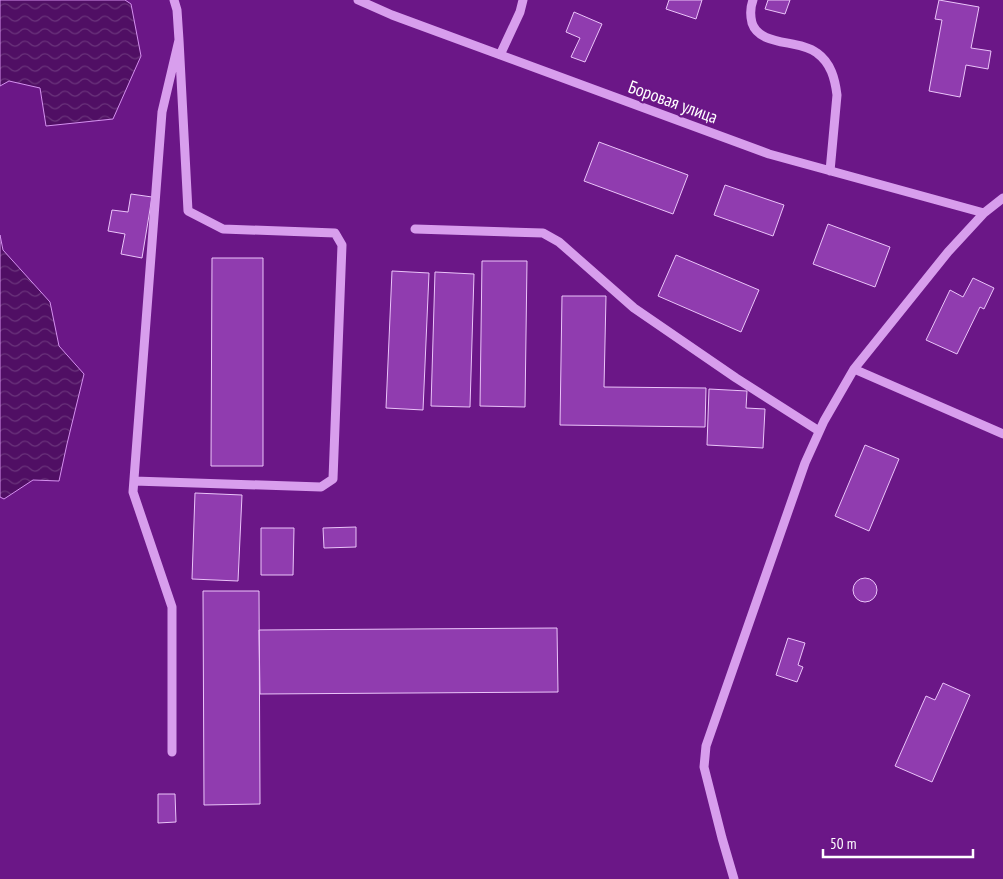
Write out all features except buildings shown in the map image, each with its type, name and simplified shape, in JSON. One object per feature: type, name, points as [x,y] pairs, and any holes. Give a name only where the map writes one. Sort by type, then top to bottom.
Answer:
[{"type":"street","points":[[134,481],[321,487],[333,479],[342,245],[335,233],[223,228],[188,211],[179,40],[177,10],[174,0]]},
{"type":"street","name":"Боровая улица","points":[[358,0],[392,15],[768,154],[984,213]]},
{"type":"street","points":[[500,55],[520,12],[523,0]]},
{"type":"street","points":[[753,0],[750,16],[754,29],[762,36],[802,46],[817,52],[832,71],[836,94],[830,171]]},
{"type":"street","points":[[172,752],[172,608],[134,492],[134,481],[162,112],[179,40]]},
{"type":"street","points":[[734,879],[704,767],[706,746],[805,463],[824,421],[854,369],[948,252],[984,213],[1003,198]]},
{"type":"street","points":[[415,229],[543,234],[559,242],[634,308],[736,378],[819,431]]},
{"type":"street","points":[[854,369],[1003,434]]},
{"type":"water","points":[[0,0],[125,0],[131,4],[141,56],[113,119],[46,126],[40,88],[9,81],[0,86]]},
{"type":"water","points":[[0,235],[3,250],[50,302],[59,346],[84,374],[59,481],[33,480],[4,499],[0,497]]}]
